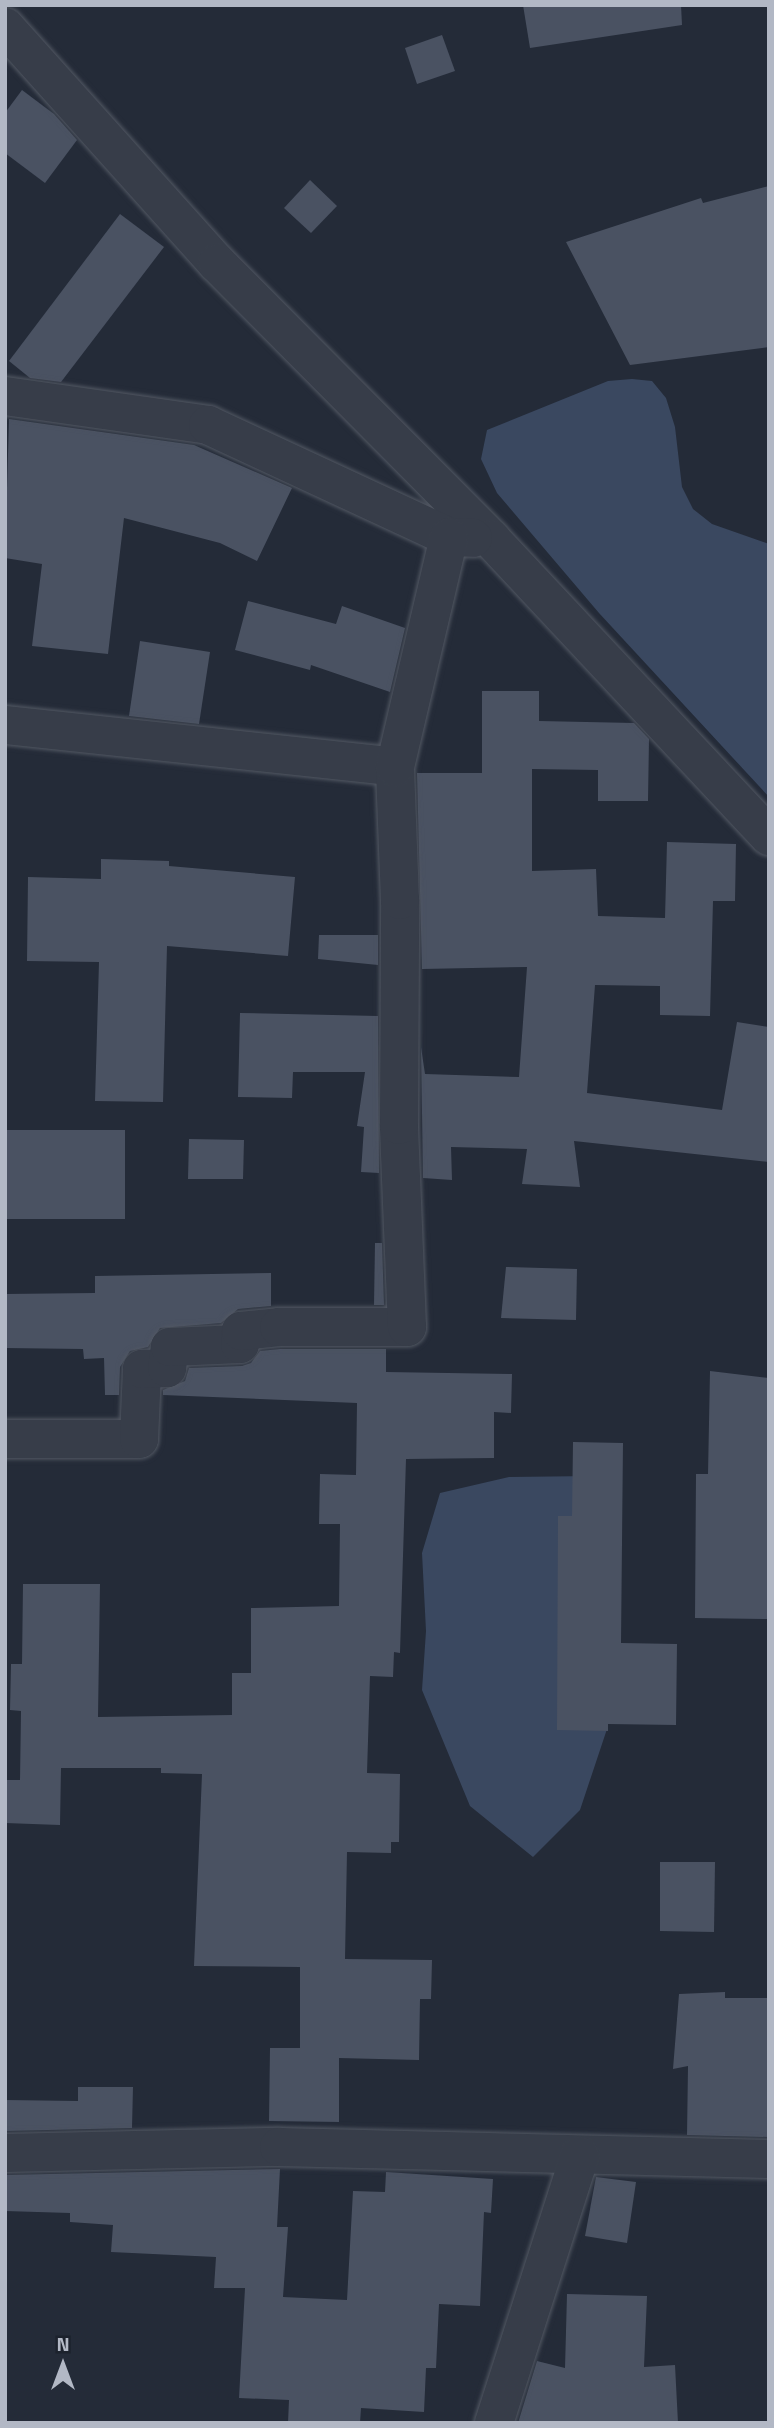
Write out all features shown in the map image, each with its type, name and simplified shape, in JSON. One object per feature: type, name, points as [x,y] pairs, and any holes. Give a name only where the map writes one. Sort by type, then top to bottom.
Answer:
[{"type":"street","points":[[5,27],[217,263],[491,539],[769,836]]},
{"type":"street","points":[[5,396],[208,425],[449,537],[491,539]]},
{"type":"street","points":[[5,1439],[139,1439],[142,1369],[167,1368],[170,1346],[240,1344],[241,1331],[279,1326],[407,1327],[399,1125],[400,900],[395,767],[449,537]]},
{"type":"street","points":[[5,725],[395,767]]},
{"type":"street","points":[[5,2153],[279,2147],[769,2159]]},
{"type":"street","points":[[494,2423],[580,2155]]},
{"type":"water","points":[[608,381],[652,381],[666,398],[675,427],[682,487],[693,509],[712,524],[769,544],[769,797],[599,613],[497,493],[481,459],[487,430]]},
{"type":"water","points":[[593,1476],[608,1726],[580,1810],[533,1857],[470,1806],[422,1690],[426,1631],[422,1553],[440,1493],[509,1477]]},
{"type":"building","points":[[523,5],[681,5],[682,25],[530,48]]},
{"type":"building","points":[[442,35],[455,71],[417,84],[405,48]]},
{"type":"building","points":[[22,90],[54,114],[77,140],[45,183],[5,153],[5,113]]},
{"type":"building","points":[[310,180],[337,206],[311,233],[284,208]]},
{"type":"building","points":[[769,186],[769,347],[630,365],[566,242],[701,198],[703,203]]},
{"type":"building","points":[[120,214],[164,247],[61,382],[30,378],[9,361]]},
{"type":"building","points":[[9,419],[194,445],[292,488],[257,561],[220,543],[124,518],[108,654],[32,646],[42,564],[5,558]]},
{"type":"building","points":[[248,601],[336,624],[342,606],[405,628],[390,692],[311,665],[310,670],[235,650]]},
{"type":"building","points":[[140,641],[210,652],[199,724],[129,716]]},
{"type":"building","points":[[482,691],[539,691],[539,721],[634,723],[649,739],[648,801],[598,801],[598,770],[532,769],[532,871],[596,869],[598,916],[665,918],[667,842],[736,844],[735,901],[713,901],[710,1016],[660,1015],[660,986],[595,985],[587,1093],[722,1110],[737,1022],[769,1027],[769,1162],[574,1141],[580,1187],[522,1184],[527,1149],[451,1147],[452,1180],[423,1178],[421,1047],[425,1074],[519,1077],[527,967],[422,969],[417,773],[482,773]]},
{"type":"building","points":[[101,859],[169,861],[169,866],[295,877],[288,956],[167,946],[163,1102],[95,1101],[99,962],[27,961],[28,877],[101,879]]},
{"type":"building","points":[[319,935],[378,935],[378,965],[318,959]]},
{"type":"building","points":[[240,1013],[378,1016],[379,1173],[361,1172],[364,1127],[357,1126],[365,1072],[293,1072],[292,1098],[238,1097]]},
{"type":"building","points":[[6,1130],[125,1130],[125,1219],[6,1219]]},
{"type":"building","points":[[189,1139],[244,1140],[243,1179],[188,1179]]},
{"type":"building","points":[[375,1243],[382,1243],[384,1305],[374,1305]]},
{"type":"building","points":[[506,1267],[577,1269],[576,1320],[501,1318]]},
{"type":"building","points":[[271,1273],[271,1306],[238,1309],[221,1323],[160,1328],[148,1347],[130,1351],[120,1367],[119,1395],[105,1395],[104,1358],[84,1359],[83,1349],[5,1348],[5,1294],[95,1293],[95,1276]]},
{"type":"building","points":[[386,1349],[386,1372],[512,1374],[511,1413],[494,1412],[494,1458],[406,1459],[400,1653],[394,1652],[393,1677],[370,1676],[367,1773],[400,1774],[399,1842],[391,1842],[391,1853],[347,1852],[345,1959],[432,1960],[431,1999],[420,1999],[419,2060],[339,2058],[339,2122],[269,2121],[270,2048],[300,2048],[300,1967],[194,1966],[202,1774],[161,1773],[161,1768],[61,1768],[60,1825],[5,1823],[5,1780],[20,1780],[21,1711],[10,1710],[11,1664],[22,1664],[23,1584],[100,1584],[98,1717],[232,1715],[232,1673],[251,1673],[251,1608],[339,1606],[340,1524],[319,1524],[320,1474],[356,1475],[357,1403],[163,1395],[163,1390],[185,1381],[189,1368],[242,1366],[251,1363],[260,1351]]},
{"type":"building","points":[[710,1371],[769,1378],[769,1619],[695,1618],[696,1474],[708,1474]]},
{"type":"building","points":[[573,1442],[623,1443],[621,1643],[677,1644],[676,1725],[608,1724],[608,1731],[557,1730],[558,1516],[572,1516]]},
{"type":"building","points":[[660,1862],[715,1862],[714,1932],[660,1931]]},
{"type":"building","points":[[725,1992],[725,1998],[769,1998],[769,2137],[687,2135],[688,2066],[673,2069],[679,1994]]},
{"type":"building","points":[[78,2087],[133,2087],[132,2128],[5,2131],[5,2100],[78,2101]]},
{"type":"building","points":[[280,2169],[277,2227],[288,2227],[283,2297],[347,2300],[353,2191],[385,2192],[386,2172],[493,2179],[491,2213],[484,2212],[480,2306],[439,2304],[436,2368],[426,2368],[424,2412],[361,2408],[360,2423],[288,2423],[289,2400],[239,2398],[245,2288],[214,2288],[216,2257],[111,2252],[113,2225],[70,2222],[70,2213],[5,2211],[5,2175]]},
{"type":"building","points":[[596,2177],[636,2182],[627,2243],[585,2236]]},
{"type":"building","points":[[567,2294],[647,2296],[644,2367],[675,2365],[678,2423],[518,2423],[537,2361],[565,2368]]}]
